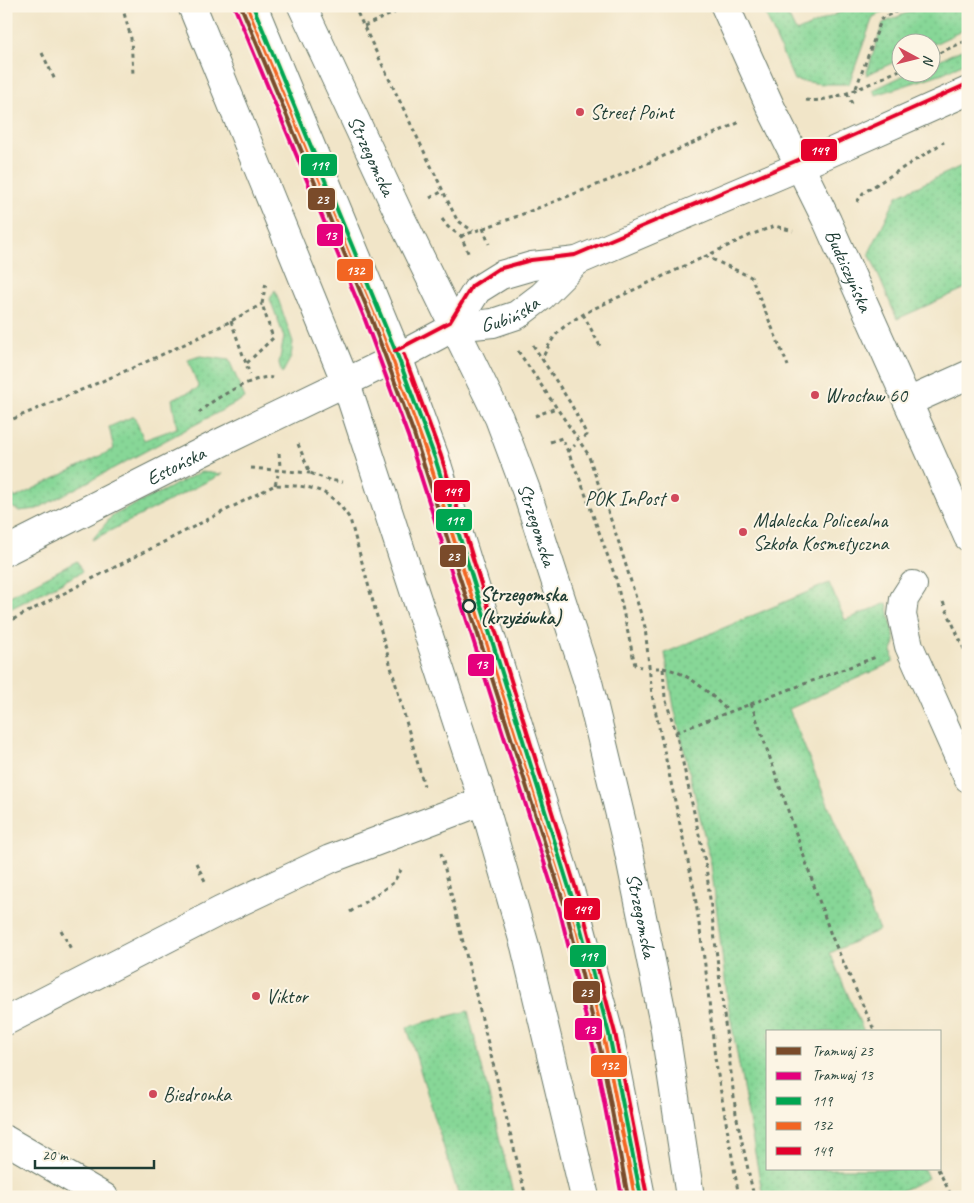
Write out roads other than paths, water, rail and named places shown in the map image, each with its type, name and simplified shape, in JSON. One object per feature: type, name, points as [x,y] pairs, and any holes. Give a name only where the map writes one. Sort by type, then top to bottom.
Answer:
[{"type":"main road","points":[[192,6],[346,383],[483,801],[525,946],[585,1197]]},
{"type":"main road","points":[[253,6],[398,357],[441,476],[574,907],[609,1034],[641,1197]]},
{"type":"main road","name":"Strzegomska","points":[[302,6],[506,435],[588,682],[628,848],[664,1024],[690,1197]]},
{"type":"main road","name":"Budziszyńska","points":[[725,6],[771,108],[827,221],[968,538]]},
{"type":"main road","name":"Gubińska","points":[[454,327],[477,290],[502,275],[532,266],[577,261],[800,166],[968,91]]},
{"type":"main road","name":"Gubińska","points":[[454,327],[493,323],[516,315],[542,296],[577,261]]},
{"type":"main road","name":"Estońska","points":[[8,546],[346,383],[454,327]]},
{"type":"main road","points":[[908,402],[968,375]]},
{"type":"main road","points":[[913,586],[904,600],[902,615],[909,646],[968,778]]},
{"type":"main road","points":[[6,1021],[220,911],[330,859],[483,801]]},
{"type":"main road","points":[[6,1140],[104,1197]]},
{"type":"tram line","name":"23","points":[[241,6],[370,315],[414,434],[566,910],[601,1052],[628,1197]]},
{"type":"tram line","name":"13","points":[[235,8],[364,317],[408,436],[560,912],[595,1054],[622,1197]]},
{"type":"place","name":"Street Point","points":[[580,112]]},
{"type":"place","name":"Wrocław 60","points":[[815,395]]},
{"type":"place","name":"POK InPost","points":[[675,498]]},
{"type":"place","name":"Mdalecka Policealna Szkoła Kosmetyczna","points":[[743,532]]},
{"type":"place","name":"Strzegomska (krzyżówka)","points":[[469,606]]},
{"type":"place","name":"Viktor","points":[[256,996]]},
{"type":"place","name":"Biedronka","points":[[153,1094]]}]
